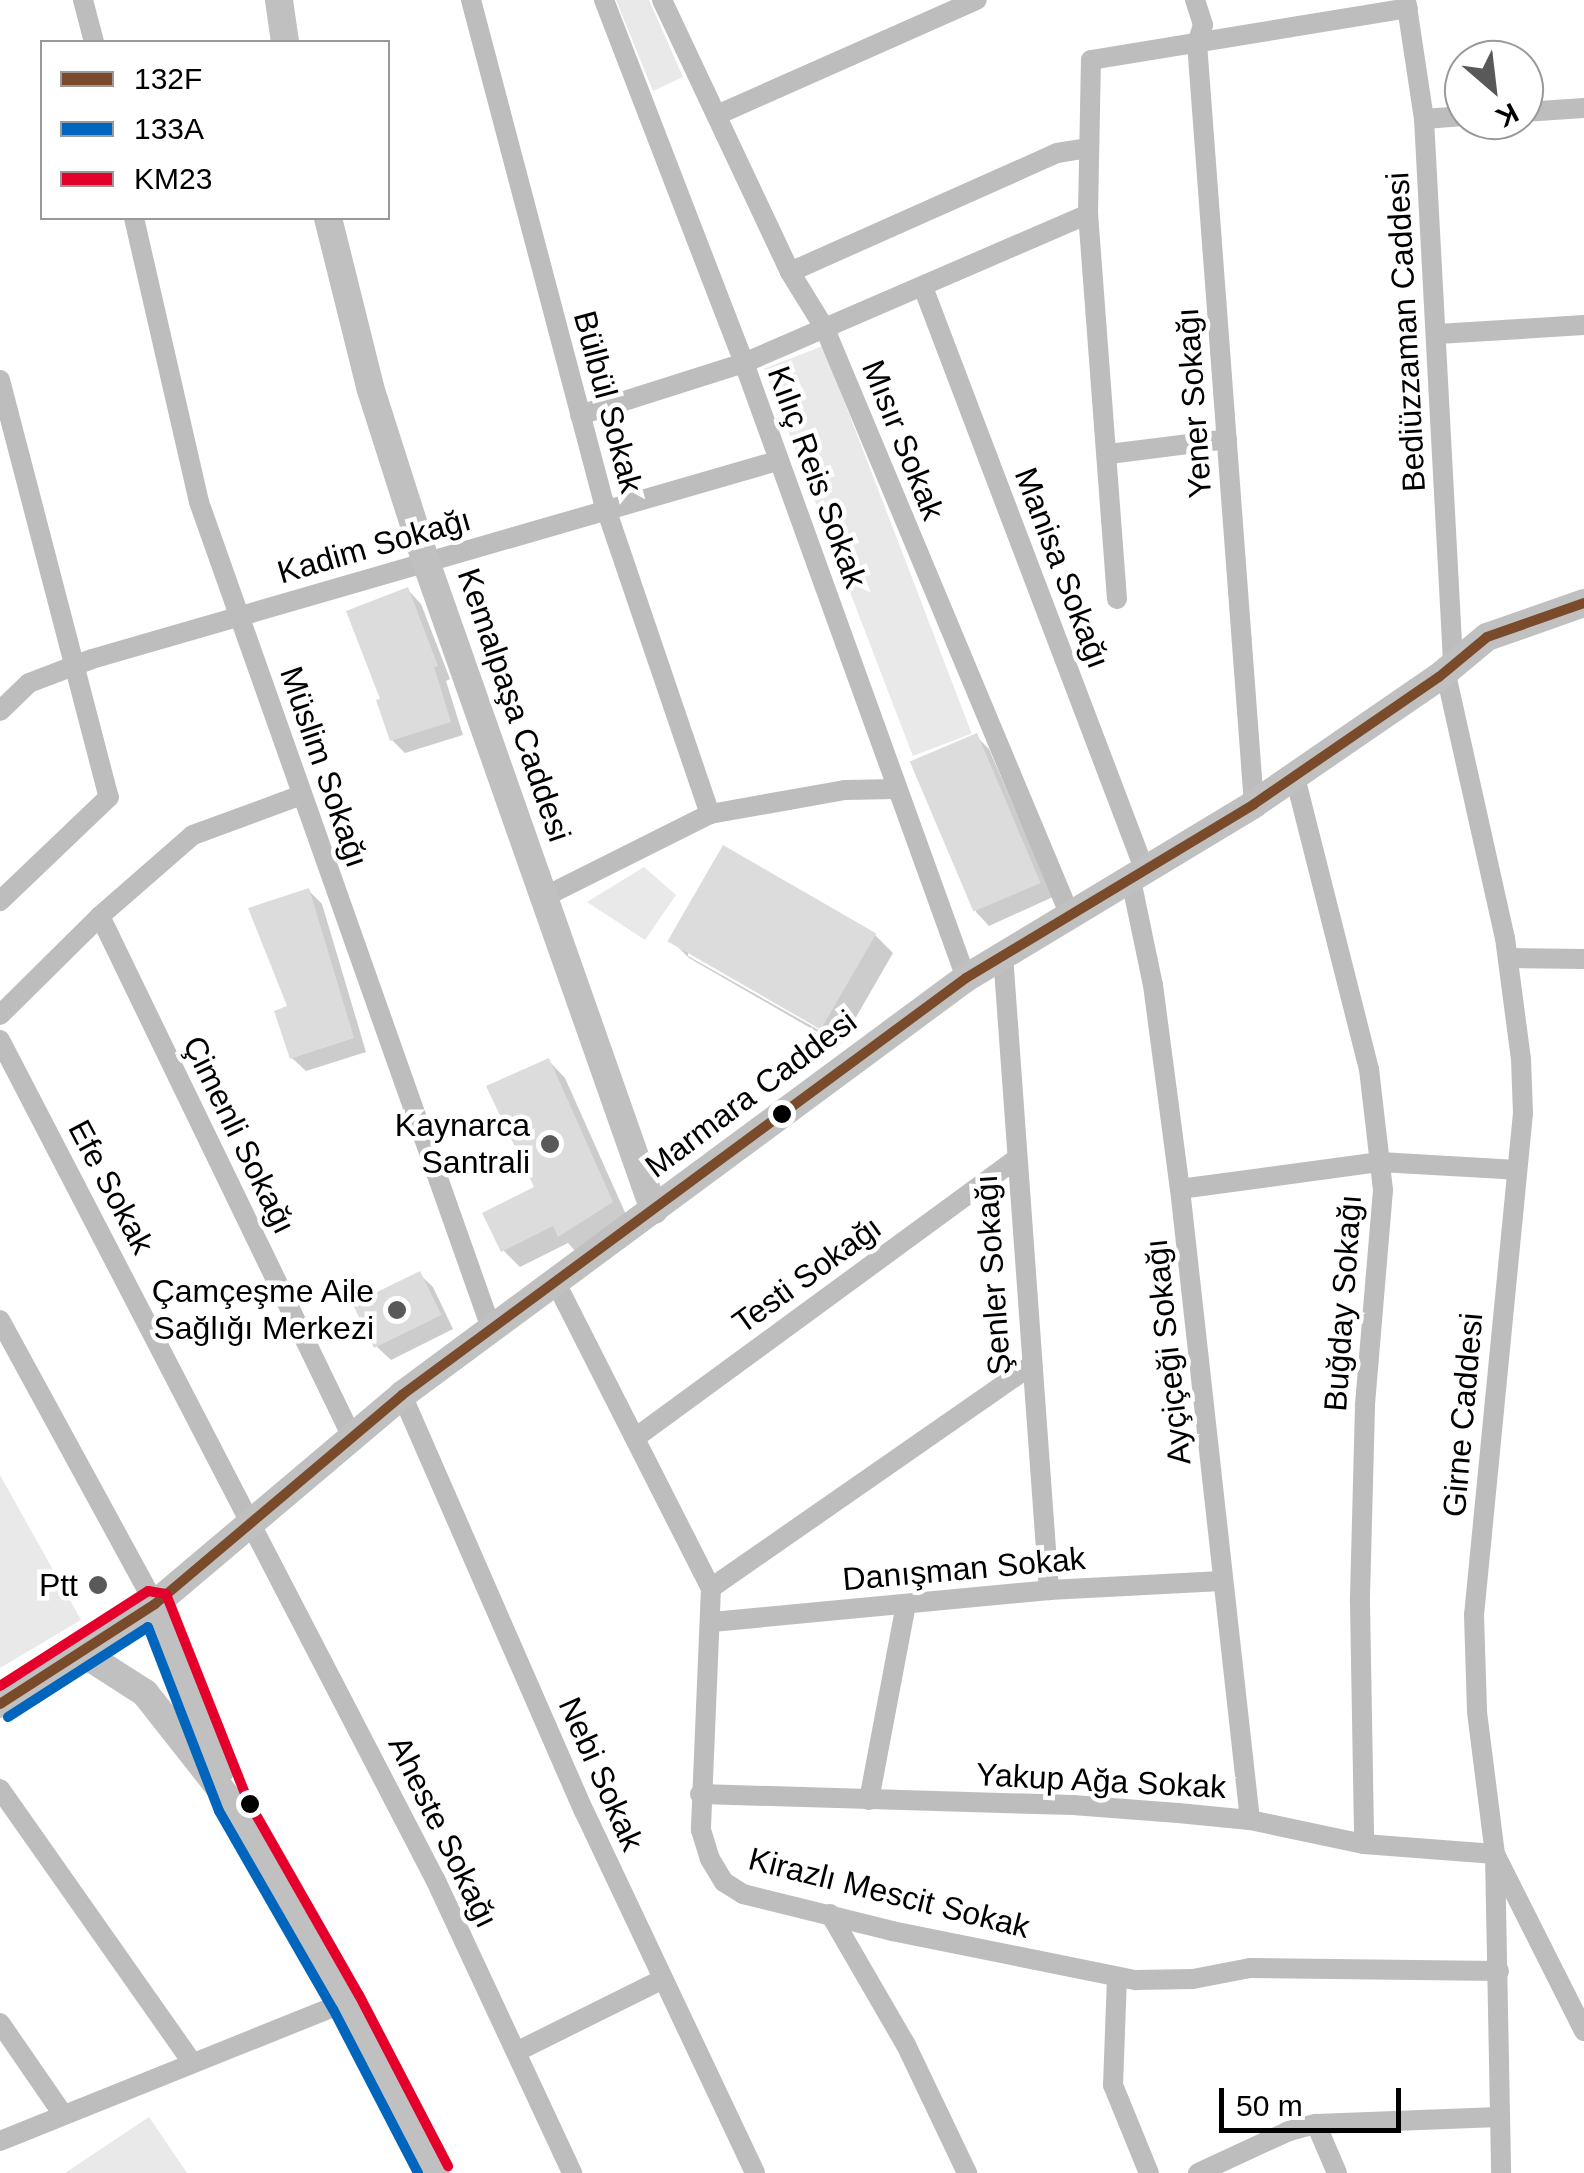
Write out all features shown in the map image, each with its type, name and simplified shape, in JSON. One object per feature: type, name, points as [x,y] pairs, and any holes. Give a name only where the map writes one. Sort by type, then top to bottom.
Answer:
[{"type":"street","points":[[83,0],[93,40]]},
{"type":"street","points":[[279,0],[286,40]]},
{"type":"street","name":"Bülbül Sokak","points":[[471,0],[606,510],[710,814]]},
{"type":"street","name":"Kılıç Reis Sokak","points":[[604,0],[744,363],[966,978]]},
{"type":"street","name":"Mısır Sokak","points":[[662,0],[790,272],[824,329],[1068,913]]},
{"type":"street","points":[[717,115],[977,0]]},
{"type":"street","name":"Yener Sokağı","points":[[1195,0],[1204,25],[1197,43],[1254,804]]},
{"type":"street","points":[[1117,598],[1088,214],[1091,60],[1407,4]]},
{"type":"street","name":"Bediüzzaman Caddesi","points":[[1407,4],[1424,119],[1438,334],[1449,666]]},
{"type":"street","points":[[1544,111],[1584,108]]},
{"type":"street","points":[[1424,119],[1444,118]]},
{"type":"street","points":[[790,272],[1058,153],[1089,148]]},
{"type":"street","points":[[580,415],[744,363],[1088,214]]},
{"type":"street","name":"Müslim Sokağı","points":[[134,220],[199,502],[492,1328]]},
{"type":"street","name":"Kemalpaşa Caddesi","points":[[328,220],[370,387],[426,562],[654,1210]]},
{"type":"street","name":"Manisa Sokağı","points":[[923,286],[1138,875]]},
{"type":"street","points":[[1438,334],[1584,325]]},
{"type":"street","points":[[0,380],[109,798],[0,901]]},
{"type":"street","points":[[1109,454],[1227,438]]},
{"type":"street","name":"Kadim Sokağı","points":[[3,703],[29,682],[72,666],[777,460]]},
{"type":"street","name":"Marmara Caddesi","points":[[0,1704],[155,1604],[402,1395],[966,978],[1254,804],[1510,626],[1584,604]]},
{"type":"street","name":"Girne Caddesi","points":[[1449,666],[1508,958],[1522,1077],[1517,1170],[1474,1615],[1476,1696],[1495,1854],[1501,2173]]},
{"type":"street","name":"Buğday Sokağı","points":[[1295,776],[1369,1069],[1383,1190],[1365,1406],[1360,1603],[1364,1844]]},
{"type":"street","points":[[544,897],[710,814],[845,790],[896,788]]},
{"type":"street","points":[[0,1016],[100,916],[193,835],[302,795]]},
{"type":"street","name":"Ayçiçeği Sokağı","points":[[1138,875],[1180,1189],[1250,1820]]},
{"type":"street","name":"Çimenli Sokağı","points":[[100,916],[351,1435]]},
{"type":"street","name":"Şenler Sokağı","points":[[1003,955],[1014,1161],[1049,1590]]},
{"type":"street","points":[[1508,958],[1584,959]]},
{"type":"street","name":"Efe Sokak","points":[[0,1040],[253,1522]]},
{"type":"street","name":"Testi Sokağı","points":[[635,1438],[1014,1161]]},
{"type":"street","points":[[1180,1189],[1380,1162],[1517,1170]]},
{"type":"street","name":"Kirazlı Mescit Sokak","points":[[556,1283],[711,1588],[701,1830],[710,1858],[724,1882],[743,1894],[1118,1977],[1193,1979],[1250,1968],[1500,1971]]},
{"type":"street","points":[[0,1320],[155,1604],[233,1805]]},
{"type":"street","points":[[711,1588],[1030,1366]]},
{"type":"street","name":"Nebi Sokak","points":[[402,1395],[661,1980],[754,2173]]},
{"type":"street","name":"Aheste Sokağı","points":[[253,1522],[436,1880],[572,2173]]},
{"type":"street","name":"Danışman Sokak","points":[[712,1622],[1049,1590],[1222,1581]]},
{"type":"street","points":[[869,1800],[906,1604]]},
{"type":"street","points":[[81,1652],[145,1692],[233,1805],[346,2002],[435,2173]]},
{"type":"street","points":[[0,1788],[191,2060]]},
{"type":"street","name":"Yakup Ağa Sokak","points":[[700,1794],[1073,1805],[1250,1820],[1364,1844],[1495,1854]]},
{"type":"street","points":[[1495,1854],[1584,2031]]},
{"type":"street","points":[[830,1914],[906,2046],[966,2173]]},
{"type":"street","points":[[1118,1977],[1113,2085],[1148,2173]]},
{"type":"street","points":[[516,2052],[661,1980]]},
{"type":"street","points":[[0,2141],[191,2060],[346,2002]]},
{"type":"street","points":[[0,2023],[62,2114]]},
{"type":"street","points":[[1198,2173],[1289,2131],[1316,2124],[1499,2117]]},
{"type":"street","points":[[1316,2124],[1337,2173]]},
{"type":"shaded area","points":[[616,0],[649,0],[683,77],[653,91]]},
{"type":"shaded area","points":[[823,346],[972,733],[913,756],[764,369]]},
{"type":"shaded area","points":[[644,867],[676,895],[645,940],[587,902]]},
{"type":"shaded area","points":[[0,1475],[81,1620],[0,1668]]},
{"type":"shaded area","points":[[149,2117],[187,2173],[65,2173]]},
{"type":"building","points":[[408,587],[438,666],[434,667],[451,722],[390,741],[376,700],[380,699],[346,611]]},
{"type":"building","points":[[977,733],[1041,883],[973,912],[910,762]]},
{"type":"building","points":[[723,845],[876,934],[821,1030],[668,941]]},
{"type":"building","points":[[309,888],[354,1038],[290,1059],[274,1011],[287,1006],[248,908]]},
{"type":"building","name":"Kaynarca Santrali","points":[[549,1058],[613,1202],[558,1237],[553,1226],[501,1252],[482,1213],[534,1187],[486,1086]]},
{"type":"building","name":"Çamçeşme Aile Sağlığı Merkezi","points":[[420,1271],[441,1315],[374,1348],[353,1304]]},
{"type":"transit line","name":"132F","points":[[0,1704],[155,1604],[402,1395],[966,978],[1254,804],[1439,677],[1487,637],[1584,603]]},
{"type":"transit line","name":"KM23","points":[[0,1686],[148,1591],[166,1594],[247,1799],[359,1995],[448,2166]]},
{"type":"transit line","name":"133A","points":[[8,1717],[148,1627],[219,1811],[333,2009],[418,2173]]},
{"type":"place","name":"Kaynarca Santrali","points":[[550,1144]]},
{"type":"place","name":"Çamçeşme Aile Sağlığı Merkezi","points":[[397,1310]]},
{"type":"place","name":"Ptt","points":[[98,1585]]}]
